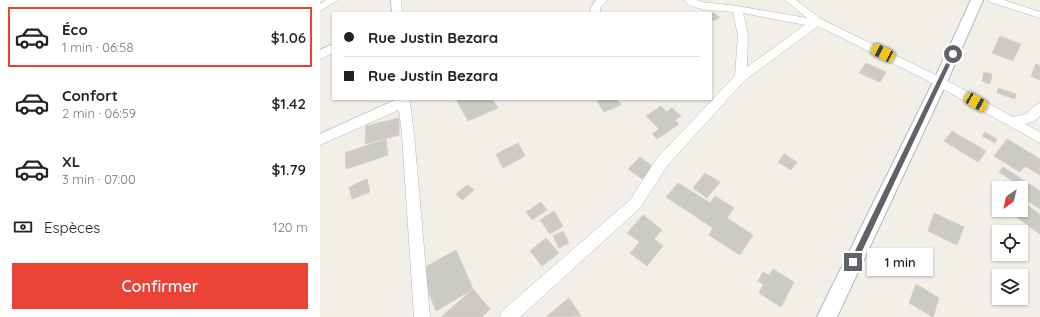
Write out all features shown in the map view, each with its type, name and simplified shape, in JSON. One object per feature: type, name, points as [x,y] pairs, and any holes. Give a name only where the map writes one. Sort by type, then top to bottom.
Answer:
[{"type":"street","points":[[320,8],[333,0]]},
{"type":"street","points":[[396,0],[397,12]]},
{"type":"street","points":[[595,12],[596,5],[603,0]]},
{"type":"street","points":[[689,0],[700,5],[737,9],[816,22]]},
{"type":"street","points":[[827,317],[940,82],[977,0]]},
{"type":"street","points":[[993,0],[1040,15]]},
{"type":"street","points":[[792,1],[816,22],[940,82],[1040,138]]},
{"type":"street","points":[[737,9],[743,35],[741,78]]},
{"type":"street","points":[[508,317],[635,204],[662,162],[741,78],[816,22]]},
{"type":"street","points":[[320,55],[332,49]]},
{"type":"street","points":[[320,140],[404,100],[422,317]]},
{"type":"street","points":[[1012,122],[1030,118],[1040,108]]},
{"type":"building","points":[[712,12],[720,17],[714,21],[712,20]]},
{"type":"building","points":[[1000,36],[1021,44],[1013,61],[992,53]]},
{"type":"building","points":[[866,63],[886,72],[880,82],[859,73]]},
{"type":"building","points":[[1036,64],[1040,66],[1040,80],[1031,76]]},
{"type":"building","points":[[984,72],[992,74],[990,84],[982,81]]},
{"type":"building","points":[[998,88],[1016,94],[1015,99],[997,93]]},
{"type":"building","points":[[457,100],[493,100],[498,108],[468,121]]},
{"type":"building","points":[[618,100],[621,105],[604,112],[597,101]]},
{"type":"building","points":[[661,106],[666,112],[672,108],[681,116],[675,120],[679,124],[657,139],[652,134],[659,129],[646,116]]},
{"type":"building","points":[[399,118],[399,135],[365,144],[366,126]]},
{"type":"building","points":[[952,131],[986,151],[978,162],[944,141]]},
{"type":"building","points":[[985,132],[997,139],[995,143],[982,136]]},
{"type":"building","points":[[386,139],[388,155],[346,169],[345,153]]},
{"type":"building","points":[[1007,139],[1040,159],[1040,175],[1025,166],[1020,172],[994,156]]},
{"type":"building","points":[[518,143],[525,156],[503,168],[496,154]]},
{"type":"building","points":[[784,154],[797,162],[791,170],[778,162]]},
{"type":"building","points":[[640,157],[654,167],[642,179],[628,169]]},
{"type":"building","points":[[1003,167],[1025,181],[1012,181],[999,172]]},
{"type":"building","points":[[705,173],[720,182],[707,198],[693,188]]},
{"type":"building","points":[[367,179],[370,192],[352,199],[349,187]]},
{"type":"building","points":[[678,183],[710,203],[715,196],[734,208],[727,218],[753,235],[740,255],[709,235],[713,228],[666,197]]},
{"type":"building","points":[[1028,183],[1040,191],[1040,209],[1028,201]]},
{"type":"building","points":[[467,185],[474,190],[462,200],[456,194]]},
{"type":"building","points":[[541,202],[547,210],[532,220],[526,212]]},
{"type":"building","points":[[1028,206],[1040,214],[1040,234],[1016,217],[1028,217]]},
{"type":"building","points":[[554,211],[563,226],[550,234],[540,220]]},
{"type":"building","points":[[934,213],[964,227],[957,245],[928,231]]},
{"type":"building","points":[[643,215],[662,230],[654,239],[663,246],[647,266],[630,253],[640,242],[627,233]]},
{"type":"building","points":[[563,231],[569,243],[559,248],[553,236]]},
{"type":"building","points":[[546,238],[559,253],[542,266],[530,251]]},
{"type":"building","points":[[456,250],[473,289],[436,311],[420,270]]},
{"type":"building","points":[[773,269],[794,282],[781,307],[759,293],[763,284],[758,281],[763,272],[769,275]]},
{"type":"building","points":[[916,284],[939,298],[933,317],[909,303]]},
{"type":"building","points":[[473,289],[490,309],[482,317],[441,317]]},
{"type":"building","points":[[569,298],[581,316],[547,317],[547,316]]},
{"type":"route","points":[[853,262],[953,54]]}]
